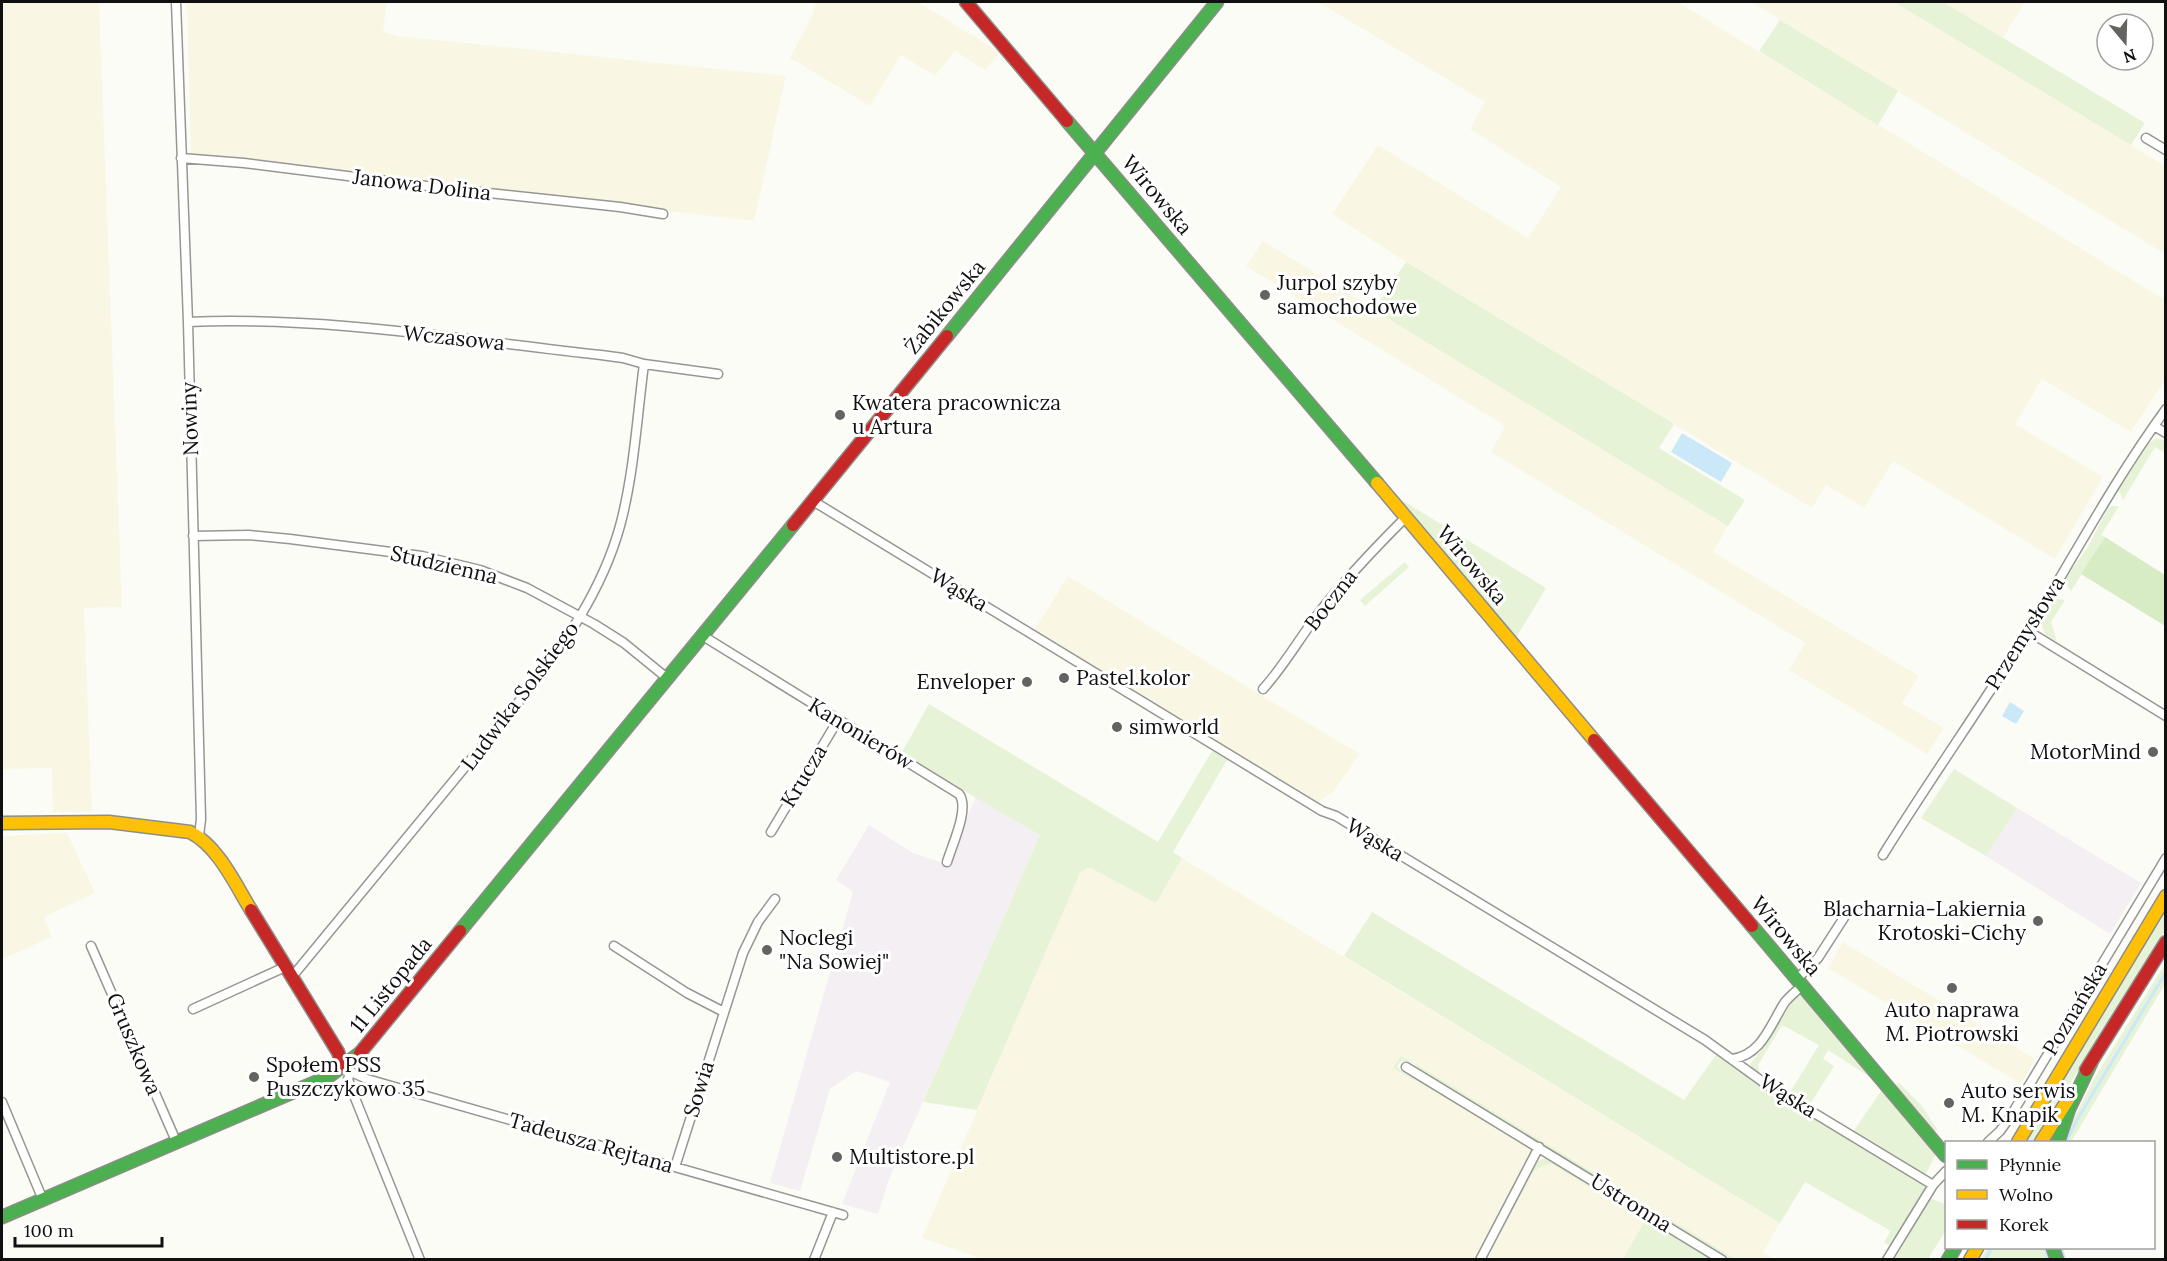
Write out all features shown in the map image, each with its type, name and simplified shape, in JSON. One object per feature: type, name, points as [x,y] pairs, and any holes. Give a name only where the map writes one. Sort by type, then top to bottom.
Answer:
[{"type":"main road","name":"Wirowska","points":[[966,2],[1945,1154]]},
{"type":"main road","name":"Żabikowska","points":[[703,636],[1217,2]]},
{"type":"main road","name":"11 Listopada","points":[[2,1217],[345,1070],[703,636]]},
{"type":"main road","points":[[2,824],[100,821],[177,829],[205,840],[216,854],[338,1052],[345,1070]]},
{"type":"main road","name":"Poznańska","points":[[2019,1141],[2166,896]]},
{"type":"main road","name":"Poznańska","points":[[2042,1141],[2166,942]]},
{"type":"main road","points":[[2059,1141],[2069,1109],[2091,1063]]},
{"type":"street","name":"Nowiny","points":[[176,2],[188,322],[201,823],[199,836]]},
{"type":"street","points":[[2146,138],[2166,150]]},
{"type":"street","name":"Janowa Dolina","points":[[181,158],[244,163],[663,214]]},
{"type":"street","name":"Wczasowa","points":[[188,322],[276,321],[325,324],[612,356],[644,364],[718,374]]},
{"type":"street","name":"Ludwika Solskiego","points":[[288,972],[296,972],[521,699],[580,616],[609,558],[622,519],[644,364]]},
{"type":"street","name":"Przemysłowa","points":[[1883,855],[1924,788],[2028,631],[2135,453],[2166,409]]},
{"type":"street","points":[[2154,426],[2166,433]]},
{"type":"street","name":"Wąska","points":[[813,501],[1311,805],[1336,816],[1548,945],[1732,1059],[1763,1082],[1933,1185]]},
{"type":"street","name":"Boczna","points":[[1263,689],[1347,578],[1406,517]]},
{"type":"street","name":"Studzienna","points":[[193,536],[249,535],[284,538],[447,561],[480,570],[518,584],[580,616],[619,640],[667,678]]},
{"type":"street","points":[[2028,631],[2166,716]]},
{"type":"street","name":"Kanonierów","points":[[703,636],[947,786],[963,799],[964,810],[947,862]]},
{"type":"street","name":"Krucza","points":[[771,832],[838,720]]},
{"type":"street","points":[[1990,1141],[2000,1131],[2016,1107],[2166,858]]},
{"type":"street","name":"Sowia","points":[[675,1167],[722,1011],[747,943],[758,922],[775,899]]},
{"type":"street","points":[[1732,1059],[1749,1054],[1758,1047],[1787,1000],[1845,916]]},
{"type":"street","name":"Gruszkowa","points":[[91,946],[176,1141]]},
{"type":"street","points":[[614,946],[687,993],[722,1011]]},
{"type":"street","points":[[193,1009],[288,972]]},
{"type":"street","name":"Ustronna","points":[[1406,1067],[1722,1260]]},
{"type":"street","points":[[345,1070],[420,1260]]},
{"type":"street","name":"Tadeusza Rejtana","points":[[345,1070],[843,1215]]},
{"type":"street","points":[[2,1102],[43,1200]]},
{"type":"street","points":[[1480,1260],[1539,1147]]},
{"type":"street","points":[[1887,1260],[1933,1185],[1945,1173]]},
{"type":"street","points":[[814,1260],[833,1212]]},
{"type":"shaded area","points":[[2,2],[99,2],[122,607],[84,608],[92,812],[53,812],[52,768],[2,769]]},
{"type":"shaded area","points":[[184,2],[387,2],[383,32],[398,36],[786,76],[754,221],[191,155],[187,8]]},
{"type":"shaded area","points":[[816,2],[918,2],[1000,52],[985,70],[955,51],[935,76],[901,55],[870,106],[790,58],[813,14]]},
{"type":"shaded area","points":[[1318,2],[1678,2],[2165,300],[2165,380],[2131,432],[2042,379],[2015,424],[2103,477],[2055,559],[1893,461],[1864,508],[1826,485],[1812,508],[1406,262],[1332,214],[1378,145],[1528,238],[1561,187],[1470,129],[1485,102]]},
{"type":"shaded area","points":[[1751,2],[1894,2],[2131,145],[2165,166],[2165,254]]},
{"type":"shaded area","points":[[1943,2],[2025,2],[2003,38]]},
{"type":"shaded area","points":[[1263,241],[1728,526],[1713,552],[1919,676],[1902,703],[1944,728],[1927,754],[1789,670],[1805,643],[1491,452],[1505,426],[1246,266]]},
{"type":"shaded area","points":[[1068,576],[1360,754],[1332,793],[1316,803],[1033,632]]},
{"type":"shaded area","points":[[976,796],[1040,835],[889,1179],[878,1214],[842,1204],[890,1082],[856,1071],[830,1089],[800,1191],[770,1183],[853,892],[836,880],[869,825],[913,853],[951,866]]},
{"type":"shaded area","points":[[2017,808],[2141,883],[2110,934],[1986,856]]},
{"type":"shaded area","points":[[67,833],[95,893],[44,917],[52,937],[2,959],[2,836]]},
{"type":"shaded area","points":[[1182,858],[1780,1223],[1763,1252],[1774,1259],[1735,1259],[1401,1056],[1393,1068],[1526,1145],[1529,1149],[1529,1158],[1475,1259],[985,1260],[922,1238],[1080,873],[1091,868],[1156,902]]},
{"type":"shaded area","points":[[1843,942],[2035,1059],[2021,1084],[1828,968]]},
{"type":"shaded area","points":[[1548,1164],[1558,1166],[1646,1221],[1623,1259],[1487,1260],[1534,1171]]},
{"type":"green space","points":[[1894,2],[1943,2],[2145,123],[2131,145]]},
{"type":"green space","points":[[1780,20],[1898,91],[1878,125],[1759,51]]},
{"type":"green space","points":[[1406,262],[1674,424],[1659,448],[1745,500],[1728,526],[1374,310]]},
{"type":"green space","points":[[2156,439],[2165,440],[2165,453],[2155,447],[2123,500],[2119,490],[2148,443]]},
{"type":"green space","points":[[1395,496],[1546,588],[1516,638]]},
{"type":"green space","points":[[2119,506],[2101,535],[2105,537],[2071,591],[2066,584],[2067,577],[2089,545],[2108,508]]},
{"type":"green space","points":[[2105,537],[2165,575],[2165,626],[2081,574]]},
{"type":"green space","points":[[1405,562],[1409,567],[1365,606],[1360,600]]},
{"type":"green space","points":[[2057,599],[2065,600],[2051,622],[2057,642],[2046,635],[2042,620],[2045,610]]},
{"type":"green space","points":[[929,704],[1158,842],[1212,751],[1227,760],[1173,852],[1182,858],[1156,903],[1091,868],[1080,873],[977,1110],[923,1102],[1040,835],[901,754]]},
{"type":"green space","points":[[1954,769],[2017,808],[1986,856],[1921,818]]},
{"type":"green space","points":[[2165,907],[2165,931],[2035,1141],[2026,1141]]},
{"type":"green space","points":[[1372,912],[1684,1100],[1716,1055],[1922,1183],[1924,1189],[1891,1247],[1884,1242],[1891,1231],[1805,1182],[1780,1223],[1344,956]]},
{"type":"green space","points":[[2165,964],[2165,984],[2072,1141],[2063,1141],[2094,1079]]},
{"type":"green space","points":[[1800,996],[1807,999],[1876,1081],[1828,1050],[1823,1059],[1834,1066],[1809,1106],[1789,1094],[1819,1045],[1782,1025],[1758,1065],[1760,1077],[1752,1070],[1750,1064],[1794,999]]},
{"type":"green space","points":[[1401,1056],[1413,1063],[1402,1060],[1397,1066],[1401,1071],[1420,1079],[1529,1145],[1531,1150],[1529,1158],[1529,1149],[1526,1145],[1393,1068]]},
{"type":"green space","points":[[1414,1063],[1735,1259],[1729,1259],[1421,1072]]},
{"type":"green space","points":[[1898,1082],[1921,1105],[1937,1129],[1934,1132],[1896,1086]]},
{"type":"green space","points":[[1881,1091],[1884,1091],[1937,1152],[1925,1176],[1853,1132]]},
{"type":"green space","points":[[1546,1158],[1716,1259],[1623,1259],[1645,1221],[1552,1164],[1534,1171],[1487,1259],[1483,1260],[1534,1166],[1538,1161]]},
{"type":"green space","points":[[1930,1198],[1944,1204],[1945,1202],[1945,1232],[1928,1259],[1891,1260]]},
{"type":"green space","points":[[1986,1249],[2048,1249],[2052,1260],[1980,1260]]},
{"type":"water","points":[[1682,433],[1732,463],[1721,482],[1671,452]]},
{"type":"water","points":[[2010,702],[2024,711],[2016,724],[2002,716]]},
{"type":"waterway","points":[[2066,1141],[2166,972]]},
{"type":"waterway","points":[[1985,1260],[1991,1249]]},
{"type":"waterway","points":[[2045,1249],[2049,1260]]},
{"type":"waterway","points":[[2061,1249],[2065,1260]]},
{"type":"traffic: fast","points":[[947,336],[1217,2]]},
{"type":"traffic: fast","points":[[1067,121],[1377,483]]},
{"type":"traffic: fast","points":[[460,931],[793,525]]},
{"type":"traffic: fast","points":[[1752,926],[1945,1155]]},
{"type":"traffic: fast","points":[[2,1217],[328,1077],[360,1053]]},
{"type":"traffic: fast","points":[[2058,1141],[2069,1109],[2091,1063]]},
{"type":"traffic: fast","points":[[1948,1260],[1954,1249]]},
{"type":"traffic: fast","points":[[2053,1249],[2057,1260]]},
{"type":"traffic: slow","points":[[1377,483],[1594,740]]},
{"type":"traffic: slow","points":[[2,823],[109,822],[190,832],[200,838],[217,856],[251,910]]},
{"type":"traffic: slow","points":[[2019,1141],[2166,896]]},
{"type":"traffic: slow","points":[[2042,1141],[2069,1098]]},
{"type":"traffic: slow","points":[[1970,1260],[1976,1249]]},
{"type":"traffic: jam","points":[[966,2],[1067,121]]},
{"type":"traffic: jam","points":[[793,525],[947,336]]},
{"type":"traffic: jam","points":[[1594,740],[1752,926]]},
{"type":"traffic: jam","points":[[251,910],[338,1052],[340,1067]]},
{"type":"traffic: jam","points":[[360,1053],[460,931]]},
{"type":"traffic: jam","points":[[2086,1070],[2166,942]]},
{"type":"place","name":"Jurpol szyby samochodowe","points":[[1265,295]]},
{"type":"place","name":"Kwatera pracownicza u Artura","points":[[840,415]]},
{"type":"place","name":"Pastel.kolor","points":[[1064,678]]},
{"type":"place","name":"Enveloper","points":[[1027,682]]},
{"type":"place","name":"simworld","points":[[1117,727]]},
{"type":"place","name":"MotorMind","points":[[2153,752]]},
{"type":"place","name":"Blacharnia-Lakiernia Krotoski-Cichy","points":[[2038,921]]},
{"type":"place","name":"Noclegi \"Na Sowiej\"","points":[[767,950]]},
{"type":"place","name":"Auto naprawa M. Piotrowski","points":[[1952,988]]},
{"type":"place","name":"Społem PSS Puszczykowo 35","points":[[254,1077]]},
{"type":"place","name":"Auto serwis M. Knapik","points":[[1949,1103]]},
{"type":"place","name":"Multistore.pl","points":[[837,1157]]}]
